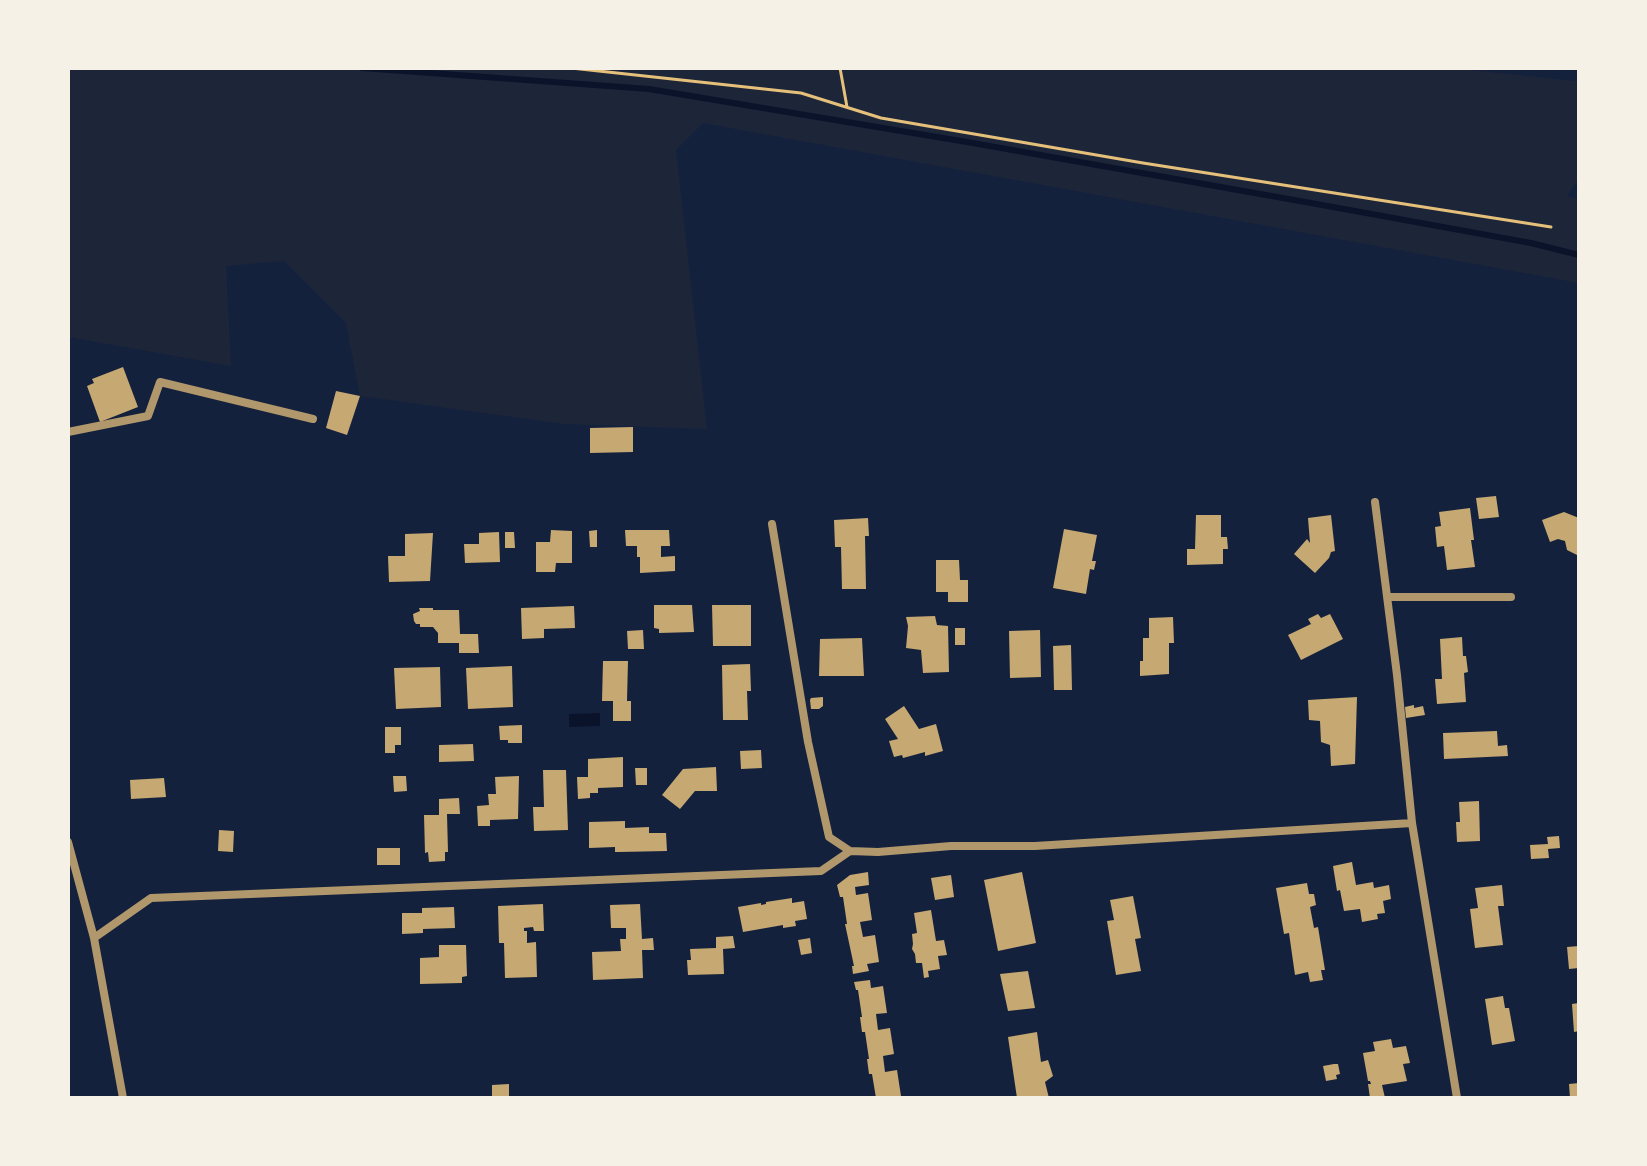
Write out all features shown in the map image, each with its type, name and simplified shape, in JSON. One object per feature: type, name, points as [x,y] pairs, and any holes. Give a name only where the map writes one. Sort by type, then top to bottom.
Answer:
[{"type":"street","points":[[68,432],[148,416],[160,382],[313,419]]},
{"type":"street","points":[[1375,502],[1412,823],[1457,1098]]},
{"type":"street","points":[[772,524],[808,742],[829,837],[850,851],[1035,846],[1412,823]]},
{"type":"street","points":[[1387,597],[1511,597]]},
{"type":"street","points":[[68,842],[94,938],[123,1098]]},
{"type":"street","points":[[94,938],[151,898],[821,871],[850,851]]},
{"type":"path","points":[[571,68],[801,93],[881,118],[1551,227]]},
{"type":"path","points":[[840,68],[847,107]]},
{"type":"shaded area","points":[[68,68],[1450,68],[1576,81],[1579,82],[1579,179],[1567,196],[1579,200],[1579,283],[703,123],[676,150],[707,429],[564,424],[360,396],[346,323],[284,261],[226,266],[231,366],[68,337]]},
{"type":"shaded area","points":[[600,713],[600,726],[569,727],[569,714]]},
{"type":"building","points":[[123,367],[138,407],[100,422],[87,386],[94,383],[92,379]]},
{"type":"building","points":[[336,391],[360,396],[347,435],[326,428]]},
{"type":"building","points":[[633,427],[633,452],[590,453],[590,428]]},
{"type":"building","points":[[1496,496],[1499,517],[1479,519],[1476,498]]},
{"type":"building","points":[[1470,508],[1475,567],[1447,570],[1444,546],[1437,547],[1435,527],[1441,526],[1439,512]]},
{"type":"building","points":[[1564,512],[1579,518],[1579,556],[1567,550],[1565,541],[1558,539],[1550,542],[1542,520]]},
{"type":"building","points":[[1196,515],[1221,515],[1221,537],[1227,537],[1228,549],[1223,549],[1223,564],[1187,565],[1187,549],[1195,549]]},
{"type":"building","points":[[1331,515],[1335,551],[1315,573],[1294,554],[1307,539],[1310,543],[1308,518]]},
{"type":"building","points":[[868,518],[869,536],[865,536],[866,589],[842,589],[841,547],[835,547],[834,520]]},
{"type":"building","points":[[1064,529],[1097,535],[1092,561],[1096,561],[1094,570],[1090,569],[1086,594],[1053,588]]},
{"type":"building","points":[[551,530],[572,531],[572,563],[556,563],[555,572],[536,572],[536,542],[550,542]]},
{"type":"building","points":[[597,530],[597,547],[590,547],[589,531]]},
{"type":"building","points":[[625,530],[669,530],[670,546],[661,546],[661,557],[675,556],[675,571],[640,573],[637,546],[626,546]]},
{"type":"building","points":[[499,532],[500,562],[465,563],[464,544],[479,544],[479,533]]},
{"type":"building","points":[[505,532],[514,532],[515,548],[505,548]]},
{"type":"building","points":[[433,533],[430,581],[389,582],[388,556],[405,556],[405,534]]},
{"type":"building","points":[[936,560],[959,560],[960,580],[968,580],[968,602],[948,602],[948,592],[936,592]]},
{"type":"building","points":[[654,605],[692,605],[694,632],[659,633],[659,629],[654,628]]},
{"type":"building","points":[[712,605],[751,605],[751,646],[713,646]]},
{"type":"building","points":[[574,606],[575,628],[544,629],[544,638],[522,639],[521,608]]},
{"type":"building","points":[[419,608],[459,610],[460,634],[478,634],[479,653],[459,653],[459,643],[438,643],[438,633],[433,627],[420,627],[414,621],[413,614],[420,611]]},
{"type":"building","points":[[1318,614],[1321,618],[1330,614],[1343,639],[1301,660],[1288,635],[1311,624],[1308,619]]},
{"type":"building","points":[[935,616],[937,625],[948,626],[949,672],[923,673],[921,650],[906,648],[906,617]]},
{"type":"building","points":[[1173,617],[1174,643],[1169,643],[1169,674],[1140,676],[1143,638],[1149,638],[1149,618]]},
{"type":"building","points":[[955,628],[965,628],[965,645],[955,645]]},
{"type":"building","points":[[643,630],[644,649],[628,649],[627,631]]},
{"type":"building","points":[[1040,630],[1041,677],[1010,678],[1009,631]]},
{"type":"building","points":[[1462,637],[1468,672],[1464,673],[1466,702],[1437,704],[1435,679],[1442,679],[1440,639]]},
{"type":"building","points":[[862,638],[864,676],[819,676],[820,639]]},
{"type":"building","points":[[1071,645],[1072,690],[1054,690],[1053,646]]},
{"type":"building","points":[[603,661],[628,661],[627,701],[631,701],[631,721],[613,721],[613,701],[602,701]]},
{"type":"building","points":[[750,664],[748,720],[723,720],[722,665]]},
{"type":"building","points":[[512,666],[513,707],[468,709],[466,668]]},
{"type":"building","points":[[440,667],[441,707],[396,709],[394,668]]},
{"type":"building","points":[[823,697],[823,706],[811,709],[811,698]]},
{"type":"building","points":[[1357,697],[1355,764],[1331,766],[1330,745],[1321,742],[1320,721],[1309,720],[1308,700]]},
{"type":"building","points":[[1414,705],[1414,708],[1423,706],[1425,715],[1406,718],[1405,707]]},
{"type":"building","points":[[904,706],[919,729],[936,724],[943,751],[925,756],[925,752],[903,758],[902,755],[894,757],[889,741],[898,739],[885,719]]},
{"type":"building","points":[[522,725],[522,743],[500,740],[499,726]]},
{"type":"building","points":[[385,727],[401,727],[401,745],[395,745],[395,753],[385,753]]},
{"type":"building","points":[[1497,731],[1498,746],[1507,745],[1508,756],[1444,759],[1443,733]]},
{"type":"building","points":[[473,744],[474,761],[439,762],[439,745]]},
{"type":"building","points":[[761,750],[762,768],[741,769],[740,751]]},
{"type":"building","points":[[623,757],[623,787],[598,788],[598,793],[590,793],[590,798],[578,799],[577,777],[588,777],[588,759]]},
{"type":"building","points":[[716,767],[717,791],[695,791],[680,809],[662,795],[683,769]]},
{"type":"building","points":[[635,768],[647,768],[647,785],[636,785]]},
{"type":"building","points":[[543,770],[566,770],[568,830],[534,831],[533,807],[544,807]]},
{"type":"building","points":[[393,776],[406,776],[407,791],[394,792]]},
{"type":"building","points":[[519,776],[518,819],[490,820],[490,826],[478,826],[477,806],[489,805],[488,794],[496,794],[495,777]]},
{"type":"building","points":[[164,778],[166,797],[131,799],[130,780]]},
{"type":"building","points":[[459,798],[460,814],[447,814],[448,852],[445,852],[445,861],[429,862],[428,852],[425,853],[424,815],[439,815],[439,799]]},
{"type":"building","points":[[1479,801],[1480,841],[1457,842],[1459,802]]},
{"type":"building","points":[[625,821],[625,828],[649,827],[649,833],[666,833],[667,851],[615,852],[615,847],[589,848],[589,822]]},
{"type":"building","points":[[219,830],[234,831],[233,852],[218,851]]},
{"type":"building","points":[[1559,836],[1560,848],[1548,849],[1549,858],[1531,859],[1530,845],[1548,844],[1547,837]]},
{"type":"building","points":[[377,848],[400,848],[400,865],[377,865]]},
{"type":"building","points":[[1352,862],[1356,885],[1373,882],[1374,888],[1389,885],[1391,899],[1383,901],[1385,913],[1377,914],[1378,919],[1362,922],[1360,909],[1344,911],[1333,866]]},
{"type":"building","points":[[868,872],[869,885],[855,887],[856,895],[868,893],[872,920],[860,922],[863,937],[875,935],[879,962],[867,964],[869,971],[853,974],[843,897],[840,897],[837,885],[850,875]]},
{"type":"building","points":[[1022,872],[1036,943],[998,951],[984,880]]},
{"type":"building","points":[[951,875],[954,897],[935,900],[931,878]]},
{"type":"building","points":[[1307,883],[1309,894],[1314,894],[1316,905],[1310,907],[1314,928],[1318,927],[1325,970],[1321,970],[1323,980],[1310,982],[1308,972],[1295,975],[1289,933],[1284,934],[1276,888]]},
{"type":"building","points":[[1502,885],[1504,906],[1498,906],[1503,945],[1475,948],[1470,909],[1478,908],[1475,888]]},
{"type":"building","points":[[1133,896],[1141,938],[1135,939],[1141,971],[1116,975],[1107,921],[1114,920],[1110,900]]},
{"type":"building","points":[[792,898],[792,903],[804,901],[807,919],[795,921],[796,926],[783,928],[783,925],[743,932],[738,907]]},
{"type":"building","points":[[543,904],[544,931],[524,928],[527,943],[536,942],[537,977],[505,978],[504,943],[499,943],[498,906]]},
{"type":"building","points":[[640,904],[642,939],[653,938],[654,950],[642,950],[643,978],[593,980],[592,952],[621,951],[620,939],[626,939],[626,928],[611,928],[610,905]]},
{"type":"building","points":[[454,907],[455,928],[423,929],[423,933],[402,934],[402,913],[422,913],[422,908]]},
{"type":"building","points":[[931,910],[936,941],[944,940],[947,955],[938,956],[940,969],[928,971],[929,977],[924,978],[922,963],[916,963],[912,949],[912,934],[917,933],[914,913]]},
{"type":"building","points":[[733,936],[735,948],[723,949],[724,974],[688,975],[690,949],[716,948],[716,937]]},
{"type":"building","points":[[810,938],[812,953],[801,955],[798,940]]},
{"type":"building","points":[[439,945],[466,945],[467,976],[462,977],[462,983],[420,984],[420,958],[439,957]]},
{"type":"building","points":[[1579,946],[1579,968],[1569,969],[1567,947]]},
{"type":"building","points":[[1028,971],[1035,1008],[1008,1011],[1000,974]]},
{"type":"building","points":[[870,980],[871,988],[883,986],[887,1013],[876,1014],[878,1030],[890,1028],[894,1054],[883,1056],[885,1072],[897,1070],[901,1096],[876,1098],[872,1074],[869,1074],[865,1032],[862,1032],[858,990],[854,982]]},
{"type":"building","points":[[1503,996],[1505,1008],[1509,1008],[1515,1041],[1492,1045],[1485,999]]},
{"type":"building","points":[[1579,1003],[1579,1031],[1574,1032],[1572,1004]]},
{"type":"building","points":[[1037,1032],[1041,1062],[1048,1060],[1053,1076],[1045,1082],[1049,1098],[1017,1098],[1008,1037]]},
{"type":"building","points":[[1391,1039],[1393,1048],[1406,1046],[1410,1063],[1403,1064],[1407,1081],[1382,1085],[1385,1098],[1370,1098],[1368,1084],[1371,1084],[1363,1053],[1375,1051],[1373,1042]]},
{"type":"building","points":[[1338,1064],[1340,1074],[1336,1075],[1337,1079],[1326,1081],[1323,1066]]},
{"type":"building","points":[[1579,1083],[1579,1098],[1570,1098],[1569,1084]]},
{"type":"building","points":[[509,1084],[509,1098],[492,1098],[492,1085]]},
{"type":"waterway","points":[[362,68],[649,89],[1311,203],[1531,243],[1579,255]]}]
